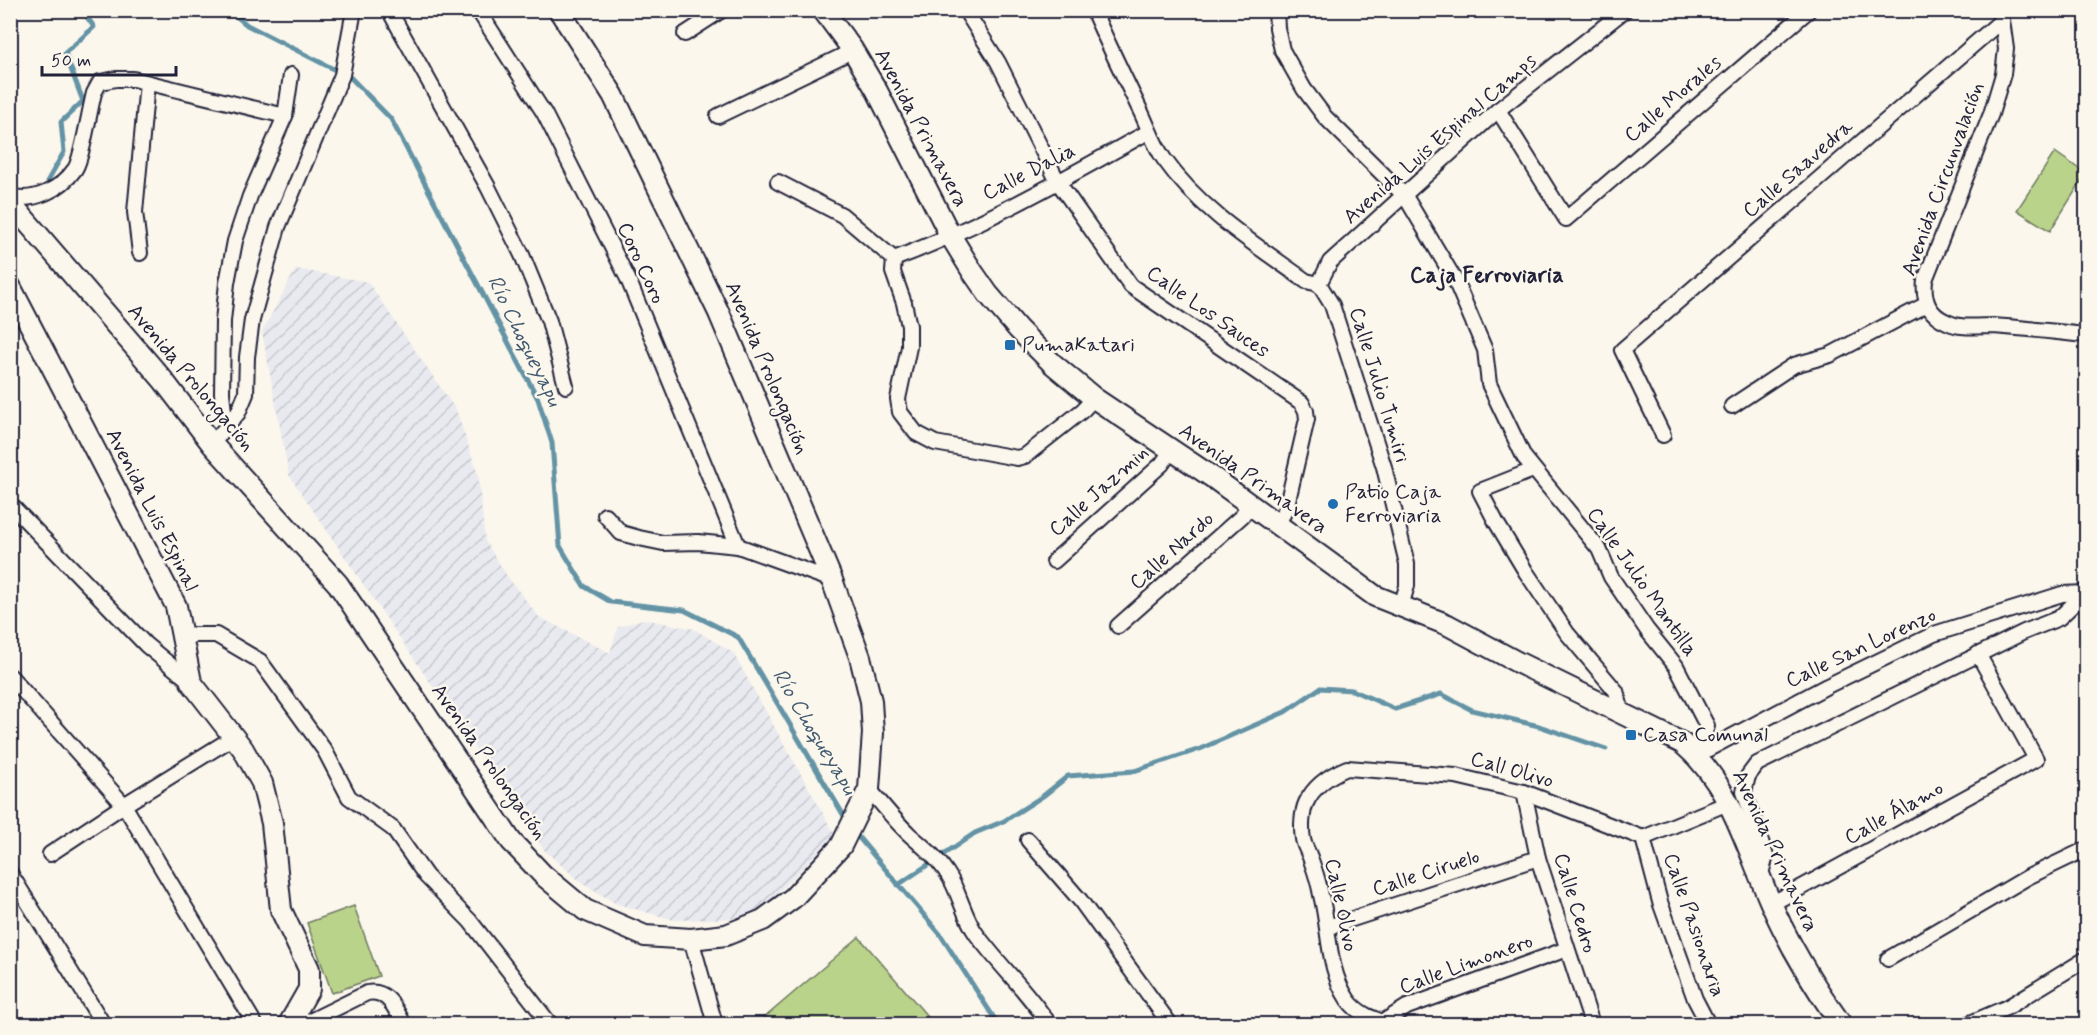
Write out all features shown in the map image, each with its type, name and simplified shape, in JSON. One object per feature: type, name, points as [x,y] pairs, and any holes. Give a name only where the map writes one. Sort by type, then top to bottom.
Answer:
[{"type":"street","points":[[212,444],[238,413],[246,394],[247,357],[252,320],[278,227],[342,75],[354,10]]},
{"type":"street","points":[[389,10],[488,187],[522,255],[549,321],[566,386]]},
{"type":"street","name":"Coro Coro","points":[[478,10],[544,113],[628,279],[738,546]]},
{"type":"street","name":"Avenida Prolongación","points":[[10,202],[163,380],[212,444],[338,584],[511,841],[543,875],[585,910],[645,936],[691,939],[726,935],[763,920],[798,894],[841,846],[865,797],[873,733],[871,701],[860,657],[832,580],[714,303],[613,95],[559,10]]},
{"type":"street","points":[[685,34],[722,10]]},
{"type":"street","name":"Avenida Primavera","points":[[823,10],[852,49],[877,91],[950,235],[988,294],[1018,329],[1053,364],[1094,398],[1278,523],[1375,596],[1448,625],[1682,743],[1697,755],[1707,766],[1728,803],[1771,904],[1802,964],[1841,1024]]},
{"type":"street","name":"Calle Los Sauces","points":[[965,10],[998,62],[1058,182],[1131,286],[1302,403],[1307,419],[1286,509],[1278,523]]},
{"type":"street","points":[[1093,10],[1142,113],[1148,132],[1164,159],[1216,215],[1306,281],[1319,284]]},
{"type":"street","name":"Calle Julio Mantilla","points":[[1276,10],[1282,50],[1304,89],[1325,117],[1405,196],[1455,280],[1485,350],[1489,384],[1524,457],[1599,549],[1611,577],[1647,630],[1676,666],[1707,726],[1697,755]]},
{"type":"street","name":"Avenida Luis Espinal Camps","points":[[1319,284],[1330,262],[1498,110],[1625,10]]},
{"type":"street","name":"Calle Morales","points":[[1498,110],[1566,219],[1809,10]]},
{"type":"street","name":"Avenida Circunvalación","points":[[2000,15],[2006,49],[2003,74],[1991,114],[1925,280],[1924,295],[1927,304],[1944,322],[1956,326],[1992,326],[2086,335]]},
{"type":"street","name":"Calle Saavedra","points":[[1663,435],[1622,350],[2000,15]]},
{"type":"street","points":[[718,116],[852,49]]},
{"type":"street","points":[[231,422],[226,418],[224,412],[222,393],[226,283],[235,241],[250,196],[285,116],[291,75]]},
{"type":"street","points":[[10,196],[20,199],[41,196],[60,184],[76,168],[94,93],[100,82],[133,79],[285,116]]},
{"type":"street","points":[[140,253],[135,212],[147,83]]},
{"type":"street","name":"Calle Dalia","points":[[894,259],[939,242],[1058,182],[1148,132]]},
{"type":"street","points":[[778,182],[842,215],[894,259],[893,272],[909,326],[909,347],[898,399],[900,412],[916,433],[934,443],[1017,458],[1025,456],[1083,410],[1094,398]]},
{"type":"street","name":"Calle Julio Tumiri","points":[[1319,284],[1332,305],[1384,467],[1407,564],[1407,586],[1401,606]]},
{"type":"street","name":"Avenida Luis Espinal","points":[[10,286],[176,606],[191,682],[243,749],[262,783],[272,823],[281,910],[309,969],[309,989],[292,1021]]},
{"type":"street","points":[[1732,406],[1794,365],[1830,355],[1927,304]]},
{"type":"street","name":"Calle Jazmin","points":[[1054,561],[1162,464],[1171,451]]},
{"type":"street","points":[[1533,470],[1480,491],[1526,572],[1561,624],[1616,691],[1623,714]]},
{"type":"street","points":[[10,504],[146,645],[191,682]]},
{"type":"street","name":"Calle Nardo","points":[[1118,626],[1242,516],[1250,504]]},
{"type":"street","points":[[605,515],[621,532],[639,538],[663,543],[698,542],[738,546],[832,580]]},
{"type":"street","points":[[1760,877],[1766,856],[1744,792],[1748,776],[1757,764],[1978,654],[2059,618],[2085,593]]},
{"type":"street","name":"Calle San Lorenzo","points":[[1697,755],[1827,686],[1934,634],[2062,594],[2085,593]]},
{"type":"street","points":[[182,635],[216,635],[260,661],[325,751],[349,797],[393,829],[426,876],[470,921],[550,1024]]},
{"type":"street","name":"Calle Álamo","points":[[1771,904],[2036,759],[1978,654]]},
{"type":"street","points":[[10,676],[124,805],[255,1024]]},
{"type":"street","points":[[50,854],[234,737]]},
{"type":"street","name":"Calle Olivo","points":[[1364,770],[1347,768],[1332,774],[1316,787],[1306,803],[1302,821],[1303,839],[1318,883],[1336,977],[1350,1003],[1368,1018],[1387,1023]]},
{"type":"street","name":"Call Olivo","points":[[1364,770],[1456,776],[1524,792],[1643,838]]},
{"type":"street","name":"Calle Cedro","points":[[1524,792],[1538,858],[1592,1024]]},
{"type":"street","points":[[865,797],[925,847],[946,872],[978,936],[1049,1024]]},
{"type":"street","points":[[1643,838],[1728,803]]},
{"type":"street","name":"Calle Pasionaria","points":[[1643,838],[1660,902],[1695,999],[1708,1024]]},
{"type":"street","points":[[1028,840],[1080,900],[1170,1024]]},
{"type":"street","points":[[1888,959],[2028,878],[2084,850],[2086,853]]},
{"type":"street","name":"Calle Ciruelo","points":[[1328,927],[1538,858]]},
{"type":"street","points":[[10,873],[103,1024]]},
{"type":"street","points":[[691,939],[715,1024]]},
{"type":"street","name":"Calle Limonero","points":[[1387,1023],[1407,1007],[1567,949]]},
{"type":"street","points":[[1968,1024],[2008,1007],[2086,959]]},
{"type":"street","points":[[292,1021],[310,1021],[367,993],[375,992],[383,993],[391,1001],[404,1024]]},
{"type":"shaded area","points":[[296,269],[368,282],[456,410],[478,474],[485,541],[509,579],[539,617],[610,653],[618,627],[643,619],[694,629],[733,653],[835,835],[753,918],[674,920],[617,904],[583,884],[544,850],[289,475],[262,332]]},
{"type":"green space","points":[[2055,152],[2086,174],[2050,231],[2017,210]]},
{"type":"green space","points":[[354,906],[379,976],[332,993],[307,923]]},
{"type":"green space","points":[[859,937],[934,1024],[757,1024]]},
{"type":"waterway","points":[[48,180],[64,152],[61,122],[83,101],[65,53],[94,27],[82,10]]},
{"type":"waterway","name":"Río Choqueyapu","points":[[229,10],[247,25],[351,78],[391,119],[538,399],[552,443],[560,546],[584,586],[611,602],[684,610],[738,637],[847,821]]},
{"type":"waterway","points":[[898,885],[975,833],[1004,821],[1043,796],[1068,776],[1134,771],[1200,749],[1285,712],[1320,688],[1352,690],[1395,709],[1441,694],[1472,710],[1539,726],[1606,749]]},
{"type":"waterway","name":"Río Choqueyapu","points":[[854,832],[940,934],[998,1024]]},
{"type":"place","name":"PumaKatari","points":[[1010,345]]},
{"type":"place","name":"Patio Caja Ferroviaria","points":[[1333,504]]},
{"type":"place","name":"Casa Comunal","points":[[1631,735]]},
{"type":"district","name":"Caja Ferroviaria","points":[[1487,276]]}]
